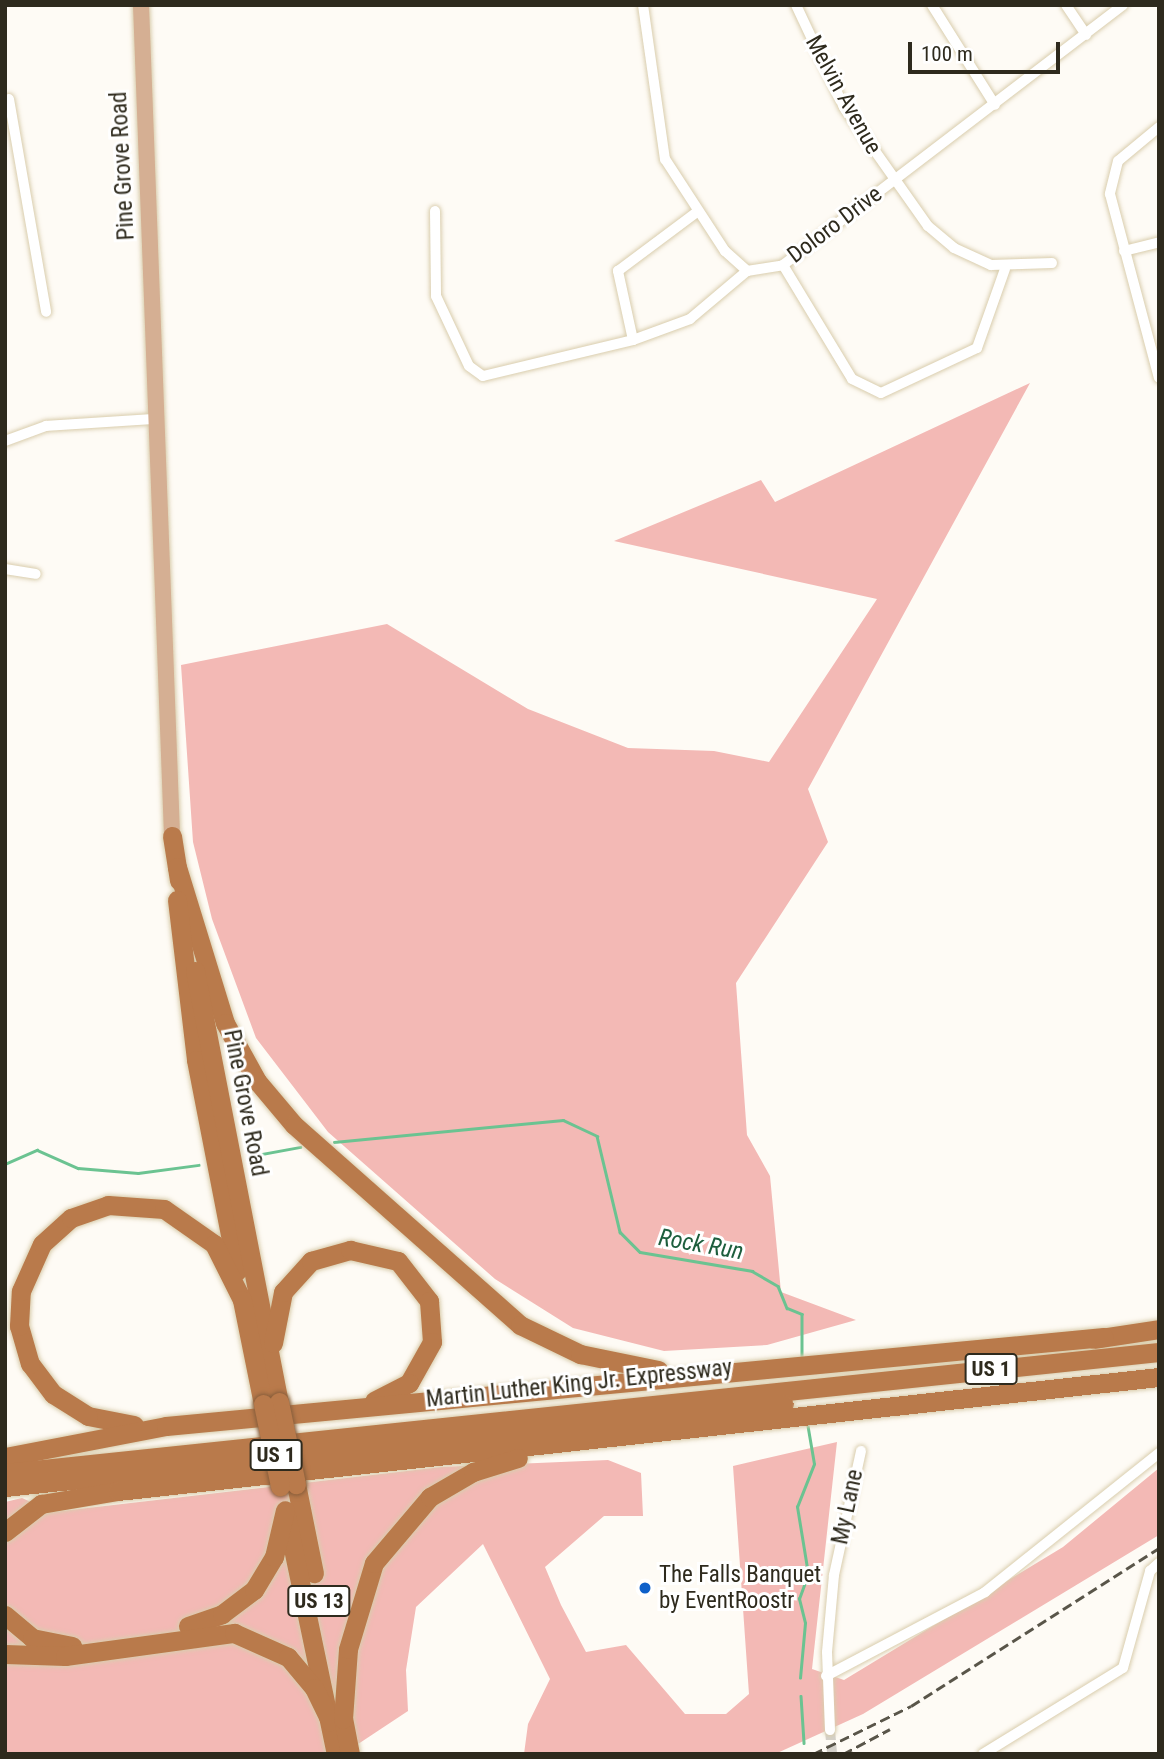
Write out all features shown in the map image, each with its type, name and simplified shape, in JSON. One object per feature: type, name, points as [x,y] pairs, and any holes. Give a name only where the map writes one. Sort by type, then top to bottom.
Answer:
[{"type":"highway","name":"Pine Grove Road","points":[[172,836],[274,1379]]},
{"type":"highway","name":"Pine Grove Road","points":[[172,836],[192,1037],[242,1300]]},
{"type":"highway","points":[[177,867],[225,1023],[257,1081],[294,1125],[491,1303],[550,1342],[625,1366],[729,1371]]},
{"type":"highway","points":[[166,1426],[88,1416],[44,1385],[19,1326],[20,1291],[35,1255],[51,1233],[84,1212],[119,1203],[153,1206],[206,1235],[242,1300]]},
{"type":"highway","points":[[274,1379],[276,1315],[296,1274],[331,1253],[378,1253],[419,1282],[432,1311],[432,1342],[409,1383],[353,1408]]},
{"type":"highway","name":"US 13","points":[[242,1300],[271,1403],[337,1720],[337,1754]]},
{"type":"highway","points":[[337,1720],[355,1609],[374,1563],[404,1521],[444,1488],[488,1466],[630,1437],[823,1386],[1159,1329]]},
{"type":"highway","name":"US 1","points":[[823,1386],[1159,1352]]},
{"type":"highway","points":[[5,1457],[166,1426],[782,1365],[823,1386]]},
{"type":"highway","name":"US 1","points":[[823,1386],[1159,1367]]},
{"type":"highway","points":[[781,1396],[823,1386],[1159,1377]]},
{"type":"highway","name":"US 13","points":[[271,1403],[274,1379]]},
{"type":"highway","name":"Martin Luther King Jr. Expressway","points":[[5,1473],[781,1396]]},
{"type":"highway","name":"Martin Luther King Jr. Expressway","points":[[5,1487],[781,1396]]},
{"type":"highway","points":[[5,1443],[118,1434]]},
{"type":"highway","points":[[5,1532],[23,1513],[60,1499],[630,1437]]},
{"type":"highway","name":"US 13","points":[[288,1485],[285,1510],[337,1720],[350,1754]]},
{"type":"highway","points":[[5,1615],[32,1638],[64,1646],[210,1619],[262,1580],[285,1510]]},
{"type":"highway","points":[[5,1654],[65,1656],[234,1633],[288,1657],[337,1720]]},
{"type":"main road","name":"Pine Grove Road","points":[[141,5],[172,836]]},
{"type":"main road","name":"Pine Grove Road","points":[[153,325],[152,419],[158,510]]},
{"type":"street","points":[[435,211],[436,296],[469,366],[483,376],[633,340],[690,319],[747,271],[697,212],[665,159],[643,5]]},
{"type":"street","name":"Melvin Avenue","points":[[796,5],[844,107],[895,181],[943,240],[1005,269]]},
{"type":"street","points":[[932,5],[995,105]]},
{"type":"street","points":[[1066,5],[1086,35]]},
{"type":"street","name":"Doloro Drive","points":[[747,271],[783,265],[1123,5]]},
{"type":"street","points":[[9,99],[10,146],[46,312]]},
{"type":"street","points":[[1159,127],[1128,148],[1111,176],[1124,251],[1159,378]]},
{"type":"street","points":[[633,340],[618,271],[657,248],[697,212]]},
{"type":"street","points":[[1124,251],[1159,242]]},
{"type":"street","points":[[783,265],[852,379],[881,393],[976,348],[1005,269],[1052,263]]},
{"type":"street","points":[[5,441],[46,426],[152,419]]},
{"type":"street","points":[[5,569],[36,574]]},
{"type":"street","name":"My Lane","points":[[830,1730],[826,1676],[834,1575],[861,1451]]},
{"type":"street","points":[[826,1676],[985,1592],[1159,1453]]},
{"type":"street","points":[[983,1754],[1123,1668],[1150,1571],[1159,1563]]},
{"type":"shaded area","points":[[1030,383],[808,789],[828,842],[736,983],[747,1135],[770,1176],[781,1292],[856,1320],[767,1345],[664,1351],[573,1328],[495,1279],[328,1132],[256,1038],[212,919],[193,842],[181,665],[387,624],[528,709],[628,748],[714,751],[769,762],[877,599],[614,541],[761,480],[775,502]]},
{"type":"shaded area","points":[[837,1442],[812,1669],[844,1680],[1063,1547],[1159,1468],[1159,1535],[863,1714],[775,1754],[524,1754],[528,1724],[550,1679],[483,1544],[416,1607],[406,1670],[408,1711],[343,1754],[5,1754],[5,1502],[22,1498],[53,1512],[441,1467],[608,1460],[641,1473],[643,1516],[604,1516],[545,1567],[561,1605],[586,1652],[626,1645],[685,1714],[726,1714],[749,1694],[733,1466]]},
{"type":"waterway","name":"Rock Run","points":[[334,1142],[563,1120],[597,1136],[620,1232],[640,1252],[752,1271],[778,1286],[787,1308],[802,1314],[802,1357]]},
{"type":"waterway","name":"Rock Run","points":[[251,1156],[300,1147]]},
{"type":"waterway","name":"Rock Run","points":[[5,1164],[37,1150],[78,1168],[138,1173],[198,1165]]},
{"type":"waterway","name":"Rock Run","points":[[800,1678],[805,1623],[799,1599],[808,1574],[797,1507],[814,1464],[807,1423]]},
{"type":"waterway","name":"Rock Run","points":[[801,1696],[804,1743]]},
{"type":"tunnel","points":[[830,1730],[832,1754]]},
{"type":"railway","points":[[813,1754],[911,1706],[1159,1548]]},
{"type":"railway","points":[[843,1754],[890,1729]]},
{"type":"place","name":"The Falls Banquet by EventRoostr","points":[[645,1588]]}]
